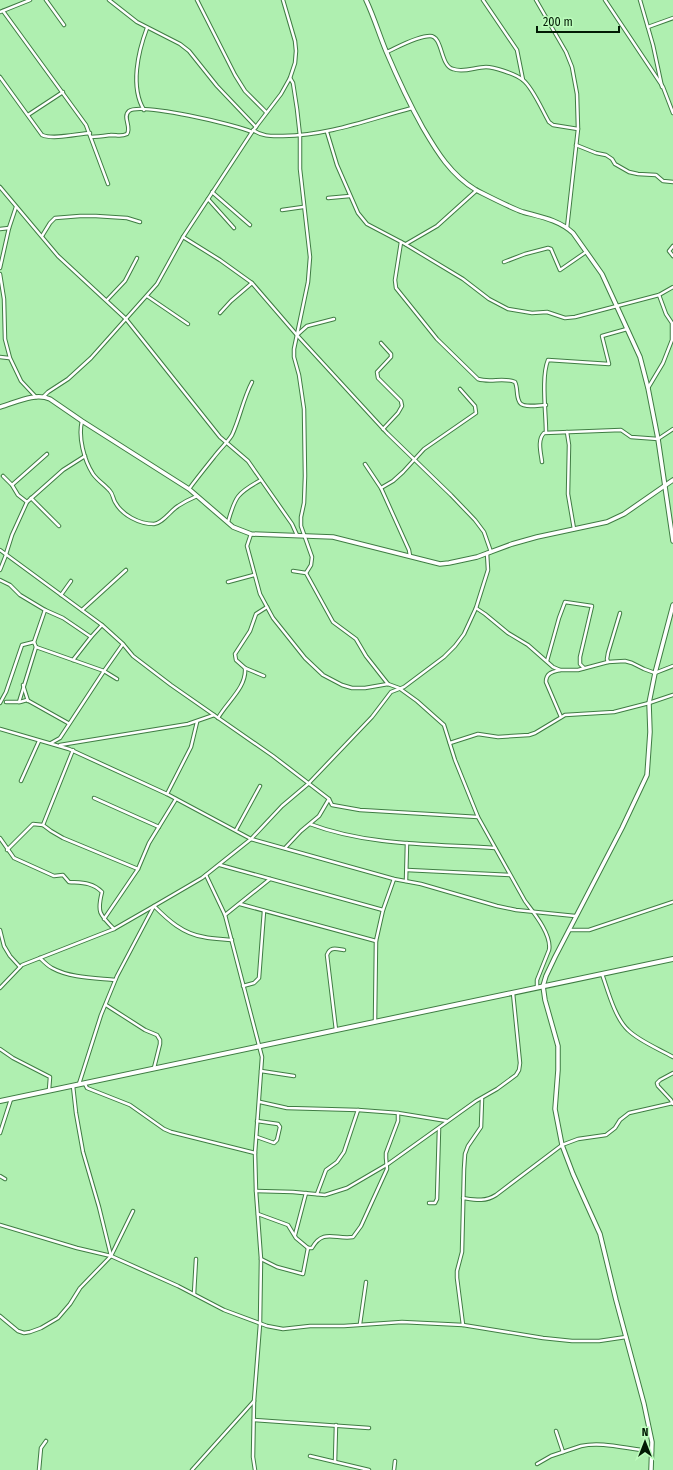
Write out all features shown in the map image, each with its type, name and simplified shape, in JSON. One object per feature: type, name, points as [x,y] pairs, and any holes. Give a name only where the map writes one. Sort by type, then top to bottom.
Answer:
[{"type":"main road","points":[[0,1101],[673,959]]},
{"type":"street","points":[[30,0],[1,11],[81,117],[90,133],[108,184]]},
{"type":"street","points":[[46,0],[64,25]]},
{"type":"street","points":[[109,0],[147,28],[180,44],[189,51],[217,86],[256,127]]},
{"type":"street","points":[[197,0],[234,76],[245,91],[266,112]]},
{"type":"street","points":[[0,407],[44,396],[92,358],[161,278],[183,237],[212,192],[252,131],[281,94],[290,78],[295,63],[296,51],[295,41],[283,0]]},
{"type":"street","points":[[366,0],[412,108],[447,165],[459,177],[477,190],[522,212],[547,218],[567,228],[602,274],[640,357],[658,439],[666,485],[673,541]]},
{"type":"street","points":[[483,0],[517,50],[523,80]]},
{"type":"street","points":[[536,0],[566,52],[572,67],[577,94],[578,128],[567,228]]},
{"type":"street","points":[[605,0],[662,87],[673,113]]},
{"type":"street","points":[[640,0],[660,70],[662,87]]},
{"type":"street","points":[[648,27],[673,18]]},
{"type":"street","points":[[144,110],[138,96],[137,62],[140,46],[147,28]]},
{"type":"street","points":[[387,52],[418,38],[431,36],[435,38],[444,60],[452,69],[464,70],[491,67],[513,74],[529,86],[549,122],[553,125],[578,128]]},
{"type":"street","points":[[0,77],[42,135],[46,137],[90,133]]},
{"type":"street","points":[[290,78],[293,82],[300,136],[300,169],[310,257],[308,282],[296,334],[294,357],[299,375],[304,409],[305,476],[301,526],[312,557],[311,565],[306,573]]},
{"type":"street","points":[[28,115],[63,92]]},
{"type":"street","points":[[91,137],[111,135],[122,136],[127,134],[129,127],[126,116],[130,110],[144,110],[202,118],[252,131],[260,135],[300,136],[353,126],[412,108]]},
{"type":"street","points":[[327,132],[337,165],[350,196],[362,219],[367,224],[405,244],[463,279],[489,299],[508,309],[532,313],[547,312],[565,318],[589,314],[617,305],[659,295],[673,287]]},
{"type":"street","points":[[576,145],[596,153],[606,155],[612,159],[615,164],[629,172],[638,174],[656,174],[663,181],[673,182]]},
{"type":"street","points":[[0,187],[58,256],[126,319],[220,437],[248,461],[292,524],[297,536]]},
{"type":"street","points":[[405,244],[437,226],[477,190]]},
{"type":"street","points":[[212,192],[250,225]]},
{"type":"street","points":[[328,198],[350,196]]},
{"type":"street","points":[[208,199],[234,228]]},
{"type":"street","points":[[0,268],[9,228],[16,207]]},
{"type":"street","points":[[282,210],[304,207]]},
{"type":"street","points":[[42,236],[55,218],[96,216],[127,218],[140,222]]},
{"type":"street","points":[[0,229],[9,228]]},
{"type":"street","points":[[0,988],[20,967],[114,929],[154,906],[206,875],[251,839],[282,806],[308,784],[372,718],[391,692],[404,687],[444,657],[455,646],[464,634],[476,608],[488,570],[489,553],[484,532],[475,520],[383,428],[296,334],[252,283],[220,260],[183,237]]},
{"type":"street","points":[[400,242],[395,280],[396,288],[437,339],[478,379],[484,381],[511,380],[515,382],[518,387],[519,402],[521,405],[546,405]]},
{"type":"street","points":[[673,246],[669,251],[673,256]]},
{"type":"street","points":[[504,262],[525,254],[548,248],[551,249],[560,270],[586,251]]},
{"type":"street","points":[[107,300],[122,284],[137,258]]},
{"type":"street","points":[[0,274],[4,299],[5,339],[10,358],[21,381],[36,397]]},
{"type":"street","points":[[220,312],[252,283]]},
{"type":"street","points":[[648,388],[663,363],[672,340],[672,323],[666,314],[659,295]]},
{"type":"street","points":[[147,296],[188,324]]},
{"type":"street","points":[[296,334],[307,326],[334,319]]},
{"type":"street","points":[[546,432],[544,378],[545,367],[548,360],[609,364],[602,336],[628,329]]},
{"type":"street","points":[[382,343],[391,354],[391,357],[377,372],[377,375],[378,378],[401,401],[402,406],[398,413],[383,428]]},
{"type":"street","points":[[0,357],[10,358]]},
{"type":"street","points":[[189,489],[215,455],[227,443],[237,423],[252,382]]},
{"type":"street","points":[[381,488],[393,481],[403,472],[424,449],[476,413],[475,406],[460,389]]},
{"type":"street","points":[[44,396],[189,489],[233,527],[251,534],[339,538],[410,558],[440,564],[489,553],[512,544],[537,537],[607,522],[624,514],[673,480]]},
{"type":"street","points":[[82,421],[80,428],[85,456],[94,475],[112,493],[118,507],[128,516],[137,521],[156,524],[163,520],[176,507],[197,495]]},
{"type":"street","points":[[542,462],[540,443],[542,434],[546,432],[622,430],[631,437],[658,439],[673,429]]},
{"type":"street","points":[[567,432],[569,445],[568,494],[574,530]]},
{"type":"street","points":[[12,485],[47,454]]},
{"type":"street","points":[[0,570],[12,535],[27,502],[63,470],[85,456]]},
{"type":"street","points":[[365,464],[381,488],[409,550],[410,558]]},
{"type":"street","points":[[3,476],[12,485],[18,495],[27,502]]},
{"type":"street","points":[[228,522],[238,496],[245,488],[261,480]]},
{"type":"street","points":[[31,498],[59,526]]},
{"type":"street","points":[[251,534],[246,546],[258,590],[273,618],[302,654],[318,671],[330,680],[342,685],[356,688],[369,688],[388,684]]},
{"type":"street","points":[[0,550],[82,610],[123,644],[133,656],[171,685],[272,756],[329,799],[332,805],[349,808],[478,817]]},
{"type":"street","points":[[82,610],[126,570]]},
{"type":"street","points":[[293,571],[306,573]]},
{"type":"street","points":[[306,573],[333,622],[358,640],[366,656],[388,684],[399,688],[417,701],[444,726],[455,760],[478,817],[525,901],[534,912],[548,937],[550,945],[537,980],[537,987]]},
{"type":"street","points":[[228,582],[254,575]]},
{"type":"street","points":[[0,580],[10,585],[20,595],[45,610],[63,618],[91,637]]},
{"type":"street","points":[[61,595],[71,581]]},
{"type":"street","points":[[547,661],[565,602],[592,606],[580,657],[580,664],[584,668]]},
{"type":"street","points":[[651,1470],[652,1442],[644,1404],[600,1234],[573,1174],[562,1145],[555,1109],[558,1046],[545,1000],[543,986],[546,976],[568,930],[622,828],[647,774],[650,732],[649,704],[655,673],[673,605]]},
{"type":"street","points":[[264,676],[245,668],[236,660],[235,654],[250,631],[256,614],[267,607]]},
{"type":"street","points":[[476,608],[508,633],[528,645],[553,667],[560,670],[570,671],[608,662],[625,661],[655,673],[673,666]]},
{"type":"street","points":[[18,702],[36,647],[34,642],[45,610]]},
{"type":"street","points":[[608,662],[608,653],[620,613]]},
{"type":"street","points":[[73,660],[91,637],[102,626]]},
{"type":"street","points":[[0,703],[6,692],[22,645],[34,642]]},
{"type":"street","points":[[51,743],[60,738],[68,723],[123,644]]},
{"type":"street","points":[[36,647],[104,671],[117,679]]},
{"type":"street","points":[[218,718],[226,705],[243,685],[245,668]]},
{"type":"street","points":[[560,670],[549,673],[546,677],[546,682],[561,717]]},
{"type":"street","points":[[23,684],[28,701]]},
{"type":"street","points":[[450,742],[478,734],[498,737],[529,735],[561,717],[614,712],[649,704],[673,695]]},
{"type":"street","points":[[6,702],[28,701],[68,723]]},
{"type":"street","points":[[59,745],[197,722],[214,715]]},
{"type":"street","points":[[167,794],[191,747],[197,722]]},
{"type":"street","points":[[0,729],[73,750],[167,794],[251,839],[394,879],[421,884],[497,906],[534,912],[575,916]]},
{"type":"street","points":[[21,781],[39,741]]},
{"type":"street","points":[[44,825],[73,750]]},
{"type":"street","points":[[236,830],[260,786]]},
{"type":"street","points":[[94,798],[159,827]]},
{"type":"street","points":[[104,919],[138,869],[149,843],[176,799]]},
{"type":"street","points":[[285,848],[301,831],[319,816],[329,799]]},
{"type":"street","points":[[7,850],[33,824],[44,825],[50,831],[63,838],[138,869]]},
{"type":"street","points":[[310,824],[349,836],[407,843],[495,848]]},
{"type":"street","points":[[0,838],[14,858],[48,874],[54,876],[63,875],[69,882],[92,884],[100,890],[102,892],[98,907],[104,919],[114,929]]},
{"type":"street","points":[[406,881],[407,843]]},
{"type":"street","points":[[219,865],[383,910]]},
{"type":"street","points":[[407,870],[511,876]]},
{"type":"street","points":[[206,875],[225,915],[262,1057],[260,1071],[260,1102],[255,1153],[261,1260],[260,1324],[254,1401],[253,1457],[255,1470]]},
{"type":"street","points":[[225,915],[270,879]]},
{"type":"street","points":[[375,1022],[376,941],[383,910],[394,879]]},
{"type":"street","points":[[568,930],[589,930],[673,902]]},
{"type":"street","points":[[240,904],[376,941]]},
{"type":"street","points":[[154,906],[171,923],[189,933],[204,937],[232,940]]},
{"type":"street","points":[[79,1084],[82,1071],[115,980],[154,906]]},
{"type":"street","points":[[243,986],[254,983],[259,978],[264,911]]},
{"type":"street","points":[[0,930],[4,946],[10,956],[20,967]]},
{"type":"street","points":[[336,1031],[327,955],[328,951],[333,948],[344,950]]},
{"type":"street","points":[[40,958],[52,968],[61,971],[76,975],[115,980]]},
{"type":"street","points":[[602,974],[624,1026],[635,1035],[673,1057]]},
{"type":"street","points":[[256,1191],[325,1195],[339,1191],[388,1164],[476,1101],[482,1099],[516,1076],[520,1063],[513,993]]},
{"type":"street","points":[[106,1005],[145,1030],[157,1035],[160,1040],[160,1044],[154,1068]]},
{"type":"street","points":[[0,1049],[13,1058],[50,1077],[49,1090]]},
{"type":"street","points":[[260,1071],[294,1076]]},
{"type":"street","points":[[463,1198],[485,1201],[490,1199],[496,1196],[562,1145],[578,1139],[606,1135],[629,1113],[673,1103],[658,1086],[660,1080],[673,1073]]},
{"type":"street","points":[[85,1083],[87,1088],[130,1105],[164,1129],[171,1132],[255,1153]]},
{"type":"street","points":[[73,1085],[83,1152],[111,1256]]},
{"type":"street","points":[[0,1133],[10,1099]]},
{"type":"street","points":[[464,1325],[457,1270],[462,1252],[465,1154],[468,1146],[481,1127],[482,1099]]},
{"type":"street","points":[[260,1102],[287,1108],[398,1113],[448,1121]]},
{"type":"street","points":[[317,1194],[326,1170],[337,1162],[344,1152],[358,1110]]},
{"type":"street","points":[[308,1248],[312,1248],[317,1239],[322,1237],[353,1237],[361,1226],[388,1169],[386,1153],[398,1121],[398,1113]]},
{"type":"street","points":[[257,1137],[274,1143],[277,1140],[280,1127],[278,1124],[258,1121]]},
{"type":"street","points":[[429,1203],[435,1203],[437,1199],[439,1128]]},
{"type":"street","points":[[0,1176],[5,1179]]},
{"type":"street","points":[[295,1236],[306,1193]]},
{"type":"street","points":[[0,1316],[18,1331],[24,1333],[41,1328],[58,1318],[64,1312],[80,1288],[111,1256],[133,1211]]},
{"type":"street","points":[[258,1214],[288,1225],[295,1236],[308,1248]]},
{"type":"street","points":[[0,1225],[77,1248],[111,1256],[194,1294],[224,1310],[260,1324],[283,1329],[310,1326],[344,1326],[402,1322],[464,1325],[543,1338],[572,1341],[599,1341],[626,1337]]},
{"type":"street","points":[[261,1260],[289,1271],[303,1274],[308,1248]]},
{"type":"street","points":[[194,1294],[196,1259]]},
{"type":"street","points":[[360,1324],[366,1282]]},
{"type":"street","points":[[192,1470],[254,1401]]},
{"type":"street","points":[[254,1420],[369,1428]]},
{"type":"street","points":[[335,1462],[336,1425]]},
{"type":"street","points":[[556,1431],[563,1452]]},
{"type":"street","points":[[39,1470],[40,1448],[46,1441]]},
{"type":"street","points":[[537,1464],[551,1456],[581,1446],[605,1445],[652,1451]]},
{"type":"street","points":[[310,1456],[369,1470]]},
{"type":"street","points":[[394,1470],[395,1461]]}]
